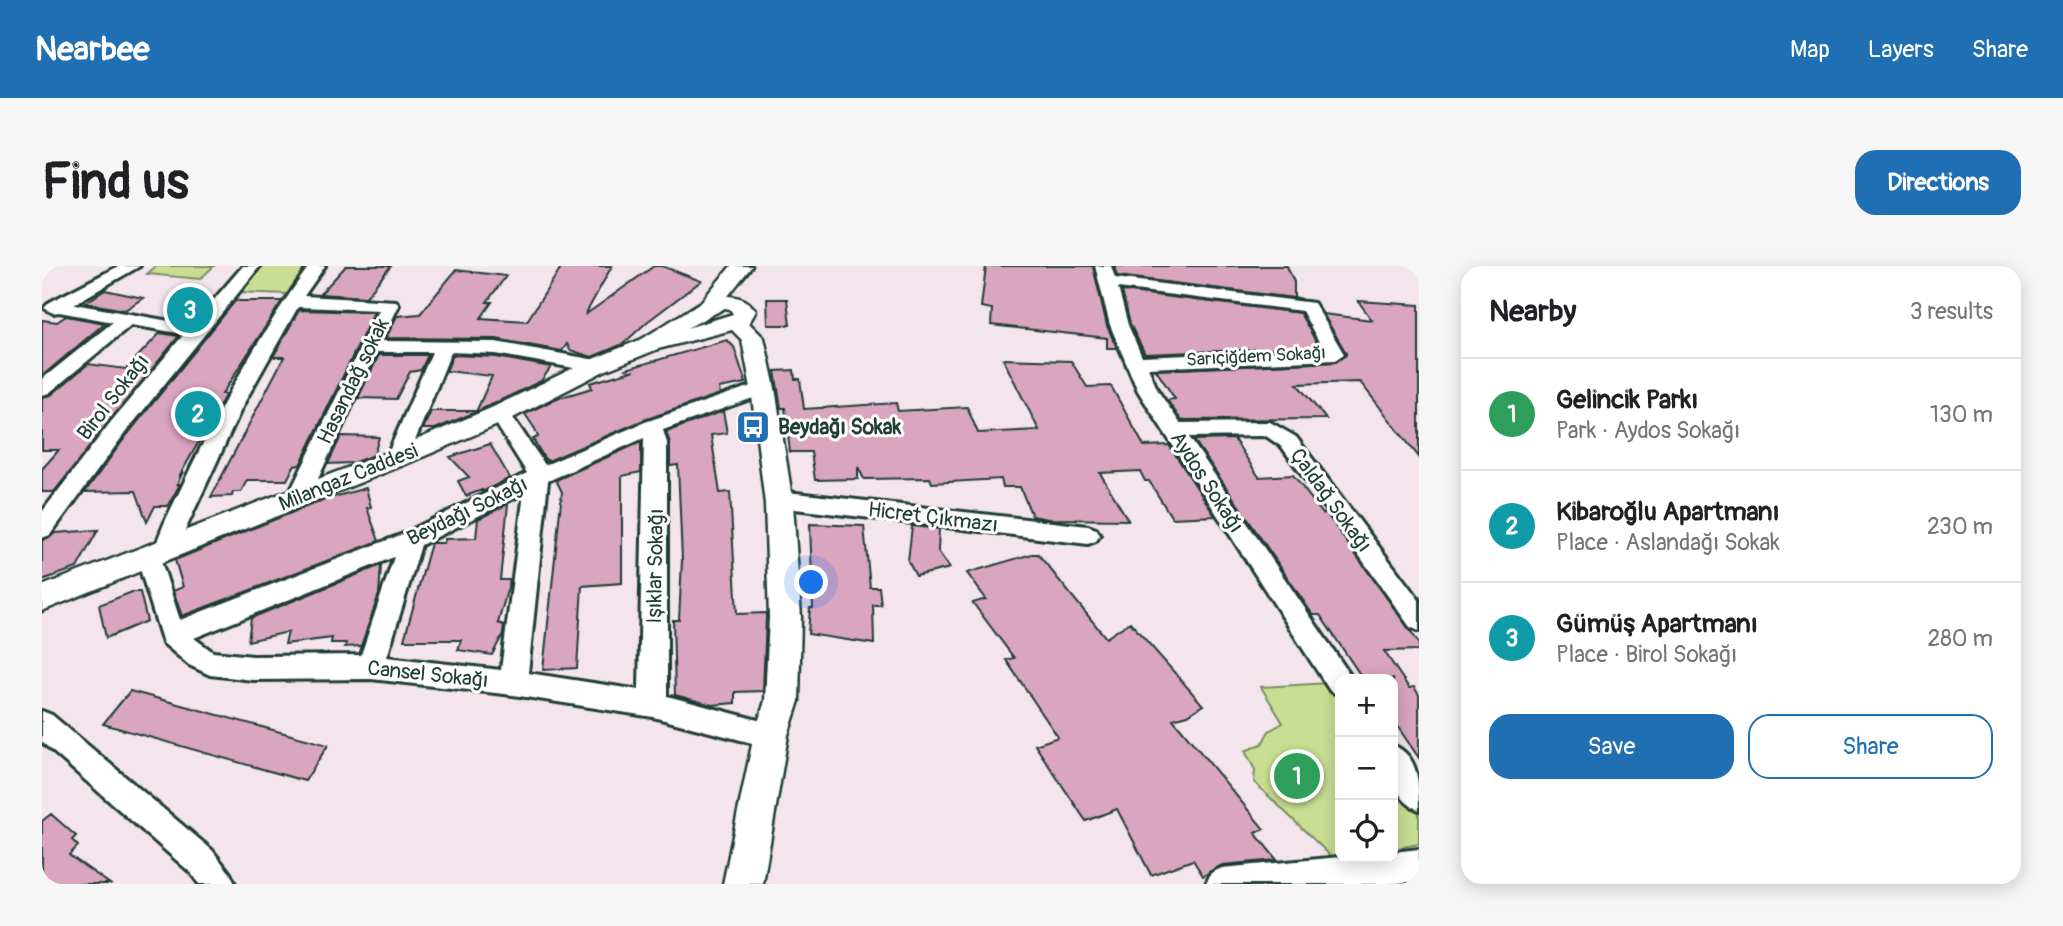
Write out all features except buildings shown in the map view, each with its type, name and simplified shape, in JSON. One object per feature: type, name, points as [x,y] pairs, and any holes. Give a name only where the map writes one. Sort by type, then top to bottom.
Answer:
[{"type":"street","points":[[49,310],[132,266]]},
{"type":"street","name":"Birol Sokağı","points":[[42,529],[69,490],[195,331],[252,266]]},
{"type":"street","points":[[172,635],[157,552],[291,300],[317,266]]},
{"type":"street","name":"Milangaz Caddesi","points":[[650,344],[708,306],[742,266]]},
{"type":"street","points":[[737,319],[748,266]]},
{"type":"street","name":"Aydos Sokağı","points":[[1106,274],[1119,325],[1148,391],[1335,675]]},
{"type":"street","name":"Sarıçiğdem Sokağı","points":[[1106,274],[1308,307],[1335,354],[1136,363]]},
{"type":"street","name":"Hasandağ sokak","points":[[291,300],[390,305],[299,496]]},
{"type":"street","points":[[708,306],[705,314],[711,320],[737,319]]},
{"type":"street","points":[[49,310],[195,331]]},
{"type":"street","points":[[737,319],[753,338],[763,388],[778,499],[785,617],[782,701],[771,735],[743,884]]},
{"type":"street","name":"Milangaz Caddesi","points":[[42,599],[397,458],[500,414],[597,366],[650,344],[737,319]]},
{"type":"street","points":[[42,388],[126,320]]},
{"type":"street","points":[[397,458],[444,346]]},
{"type":"street","points":[[369,347],[496,348],[597,366]]},
{"type":"street","name":"Beydağı Sokağı","points":[[172,635],[411,540],[537,477],[652,426],[763,388]]},
{"type":"street","points":[[500,414],[538,472],[513,683]]},
{"type":"street","name":"Işıklar Sokağı","points":[[652,426],[656,443],[653,705]]},
{"type":"street","name":"Çaldağ Sokağı","points":[[1173,430],[1270,429],[1289,442],[1419,620]]},
{"type":"street","name":"Hicret Çıkmazı","points":[[778,499],[1088,536]]},
{"type":"street","points":[[371,667],[411,540]]},
{"type":"street","name":"Cansel Sokağı","points":[[172,635],[198,657],[227,666],[371,667],[513,683],[653,705],[771,735]]},
{"type":"street","points":[[42,724],[201,861],[219,884]]},
{"type":"street","points":[[1398,766],[1419,794]]},
{"type":"street","points":[[1222,884],[1329,879],[1419,865]]},
{"type":"green space","points":[[156,266],[214,266],[200,279],[147,274]]},
{"type":"green space","points":[[261,266],[309,266],[289,294],[236,292]]},
{"type":"green space","points":[[1329,683],[1335,691],[1335,860],[1254,782],[1255,770],[1245,751],[1262,744],[1269,731],[1283,723],[1261,687]]},
{"type":"green space","points":[[1398,779],[1419,809],[1419,844],[1398,848]]},
{"type":"place","name":"Gümüş Apartmanı","points":[[190,310]]},
{"type":"place","name":"Kibaroğlu Apartmanı","points":[[198,414]]},
{"type":"place","name":"Beydağı Sokak","points":[[753,427]]},
{"type":"place","name":"Gelincik Parkı","points":[[1297,776]]}]
